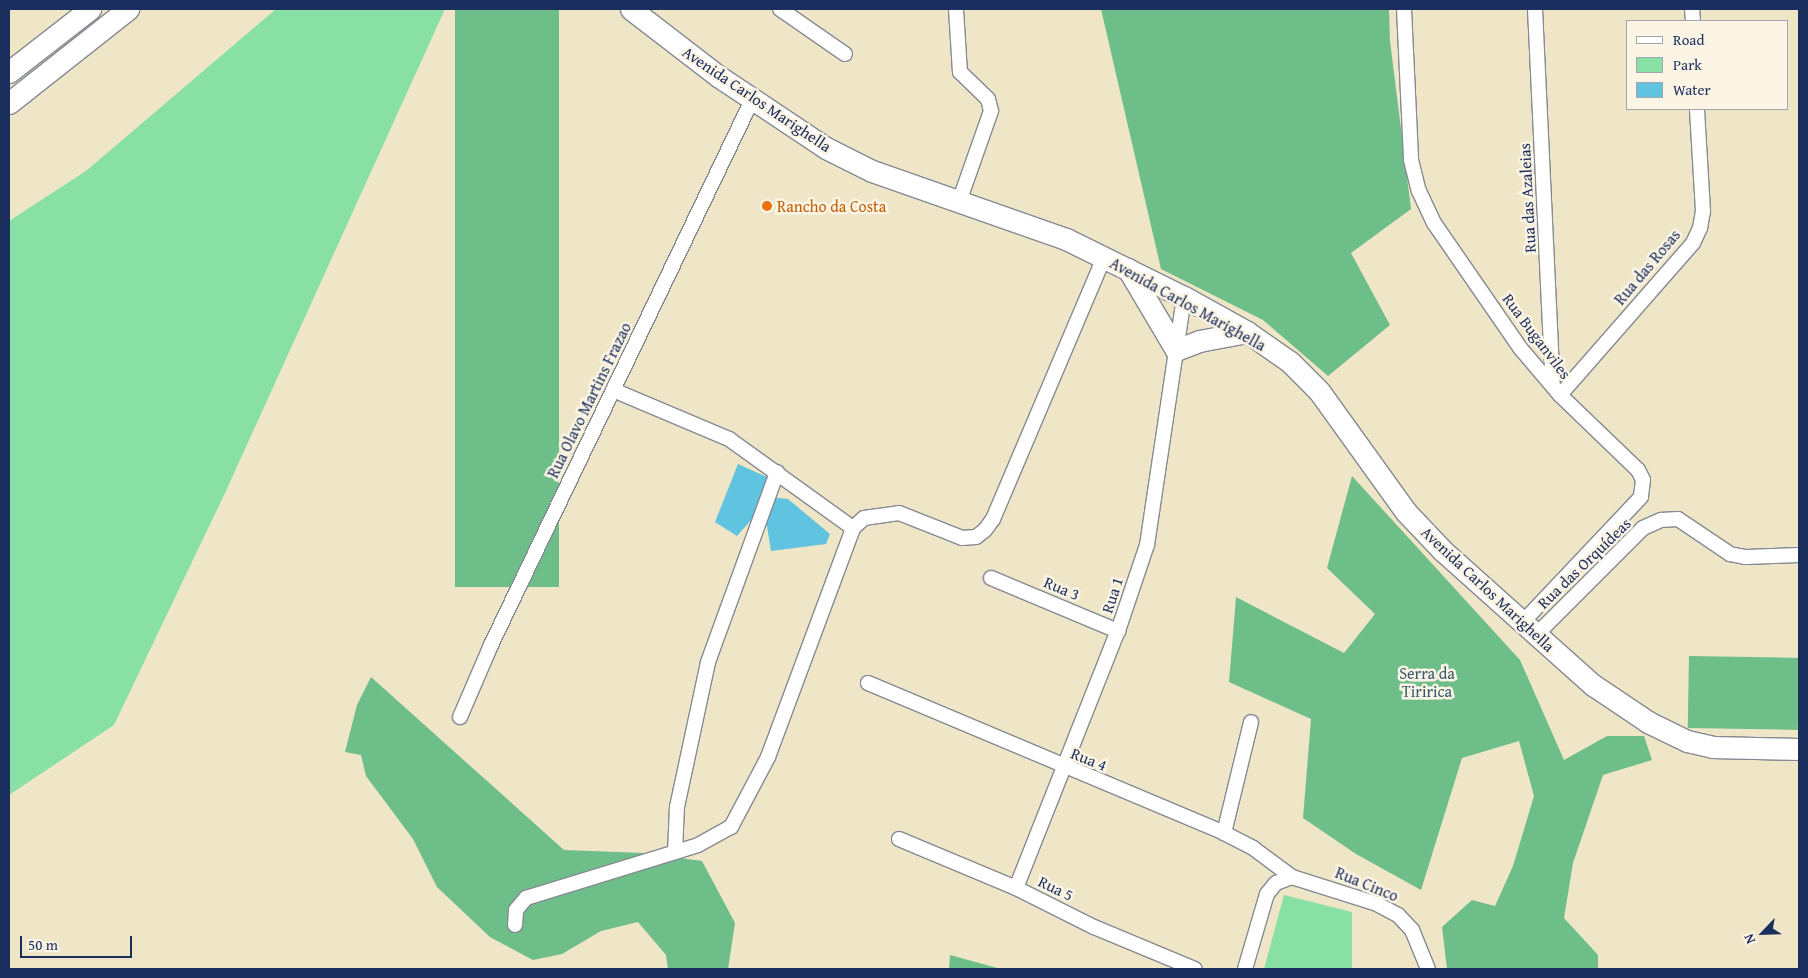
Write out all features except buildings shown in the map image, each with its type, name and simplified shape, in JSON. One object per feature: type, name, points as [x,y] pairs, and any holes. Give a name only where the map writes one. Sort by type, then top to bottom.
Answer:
[{"type":"main road","points":[[9,72],[90,9]]},
{"type":"main road","points":[[9,103],[128,9]]},
{"type":"main road","name":"Avenida Carlos Marighella","points":[[631,9],[752,100],[826,148],[872,171],[960,199],[1066,239],[1128,269],[1247,332],[1290,362],[1319,391],[1406,512],[1529,629],[1593,685],[1648,722],[1687,741],[1737,750],[1799,749]]},
{"type":"main road","points":[[1128,269],[1176,350],[1199,341],[1247,332]]},
{"type":"street","points":[[780,9],[845,54]]},
{"type":"street","points":[[956,9],[960,72],[988,99],[991,111],[960,199]]},
{"type":"street","name":"Rua Buganviles","points":[[1404,9],[1411,160],[1419,191],[1434,223],[1521,349],[1556,390],[1638,470],[1644,489],[1641,497],[1529,629]]},
{"type":"street","name":"Rua das Azaleias","points":[[1536,9],[1556,390]]},
{"type":"street","name":"Rua Olavo Martins Frazao","points":[[460,717],[491,645],[752,100]]},
{"type":"street","name":"Rua das Rosas","points":[[1556,390],[1693,243],[1700,228],[1703,211],[1697,110]]},
{"type":"street","points":[[515,925],[516,910],[526,898],[675,852],[718,836],[739,816],[768,757],[853,528],[864,518],[899,513],[962,538],[976,537],[984,530],[994,518],[1104,258]]},
{"type":"street","name":"Rua 1","points":[[1016,888],[1062,767],[1118,631],[1147,545],[1184,298]]},
{"type":"street","points":[[613,390],[715,432],[778,472],[853,528]]},
{"type":"street","points":[[675,852],[677,807],[702,683],[778,472]]},
{"type":"street","name":"Rua das Orquídeas","points":[[1529,629],[1644,528],[1661,520],[1678,519],[1730,554],[1746,558],[1799,555]]},
{"type":"street","name":"Rua 3","points":[[992,578],[1118,631]]},
{"type":"street","name":"Rua 4","points":[[868,683],[1062,767],[1224,833],[1252,848],[1292,877]]},
{"type":"street","points":[[1224,833],[1251,722]]},
{"type":"street","name":"Rua 5","points":[[899,839],[1016,888],[1094,926],[1195,969]]},
{"type":"street","points":[[1245,969],[1268,894],[1276,883],[1292,877]]},
{"type":"street","name":"Rua Cinco","points":[[1292,877],[1377,904],[1398,915],[1412,930],[1428,969]]},
{"type":"green space","points":[[276,9],[445,9],[225,493],[114,725],[9,795],[9,221],[86,171]]},
{"type":"green space","points":[[455,9],[559,9],[559,587],[455,587]]},
{"type":"green space","points":[[1101,9],[1389,9],[1390,41],[1411,209],[1351,253],[1390,325],[1328,376],[1263,320],[1161,269]]},
{"type":"green space","name":"Serra da Tiririca","points":[[1352,476],[1520,660],[1564,760],[1607,736],[1644,736],[1652,760],[1603,775],[1573,863],[1564,918],[1598,955],[1598,969],[1447,969],[1442,927],[1472,900],[1495,906],[1513,866],[1534,796],[1519,741],[1462,758],[1421,890],[1356,854],[1303,818],[1311,719],[1229,682],[1236,597],[1344,653],[1375,614],[1327,568]]},
{"type":"green space","points":[[1689,656],[1799,658],[1798,730],[1688,728]]},
{"type":"green space","points":[[371,677],[564,850],[644,853],[702,861],[735,923],[728,969],[668,969],[666,955],[638,922],[601,931],[562,954],[533,960],[490,937],[437,887],[413,839],[366,776],[361,755],[345,752],[357,705]]},
{"type":"green space","points":[[1284,895],[1352,912],[1352,969],[1264,969]]},
{"type":"green space","points":[[950,955],[1001,969],[949,969]]},
{"type":"water","points":[[738,464],[767,477],[762,496],[788,499],[830,534],[826,544],[771,551],[767,526],[753,518],[737,536],[715,522]]},
{"type":"place","name":"Rancho da Costa","points":[[767,206]]}]
